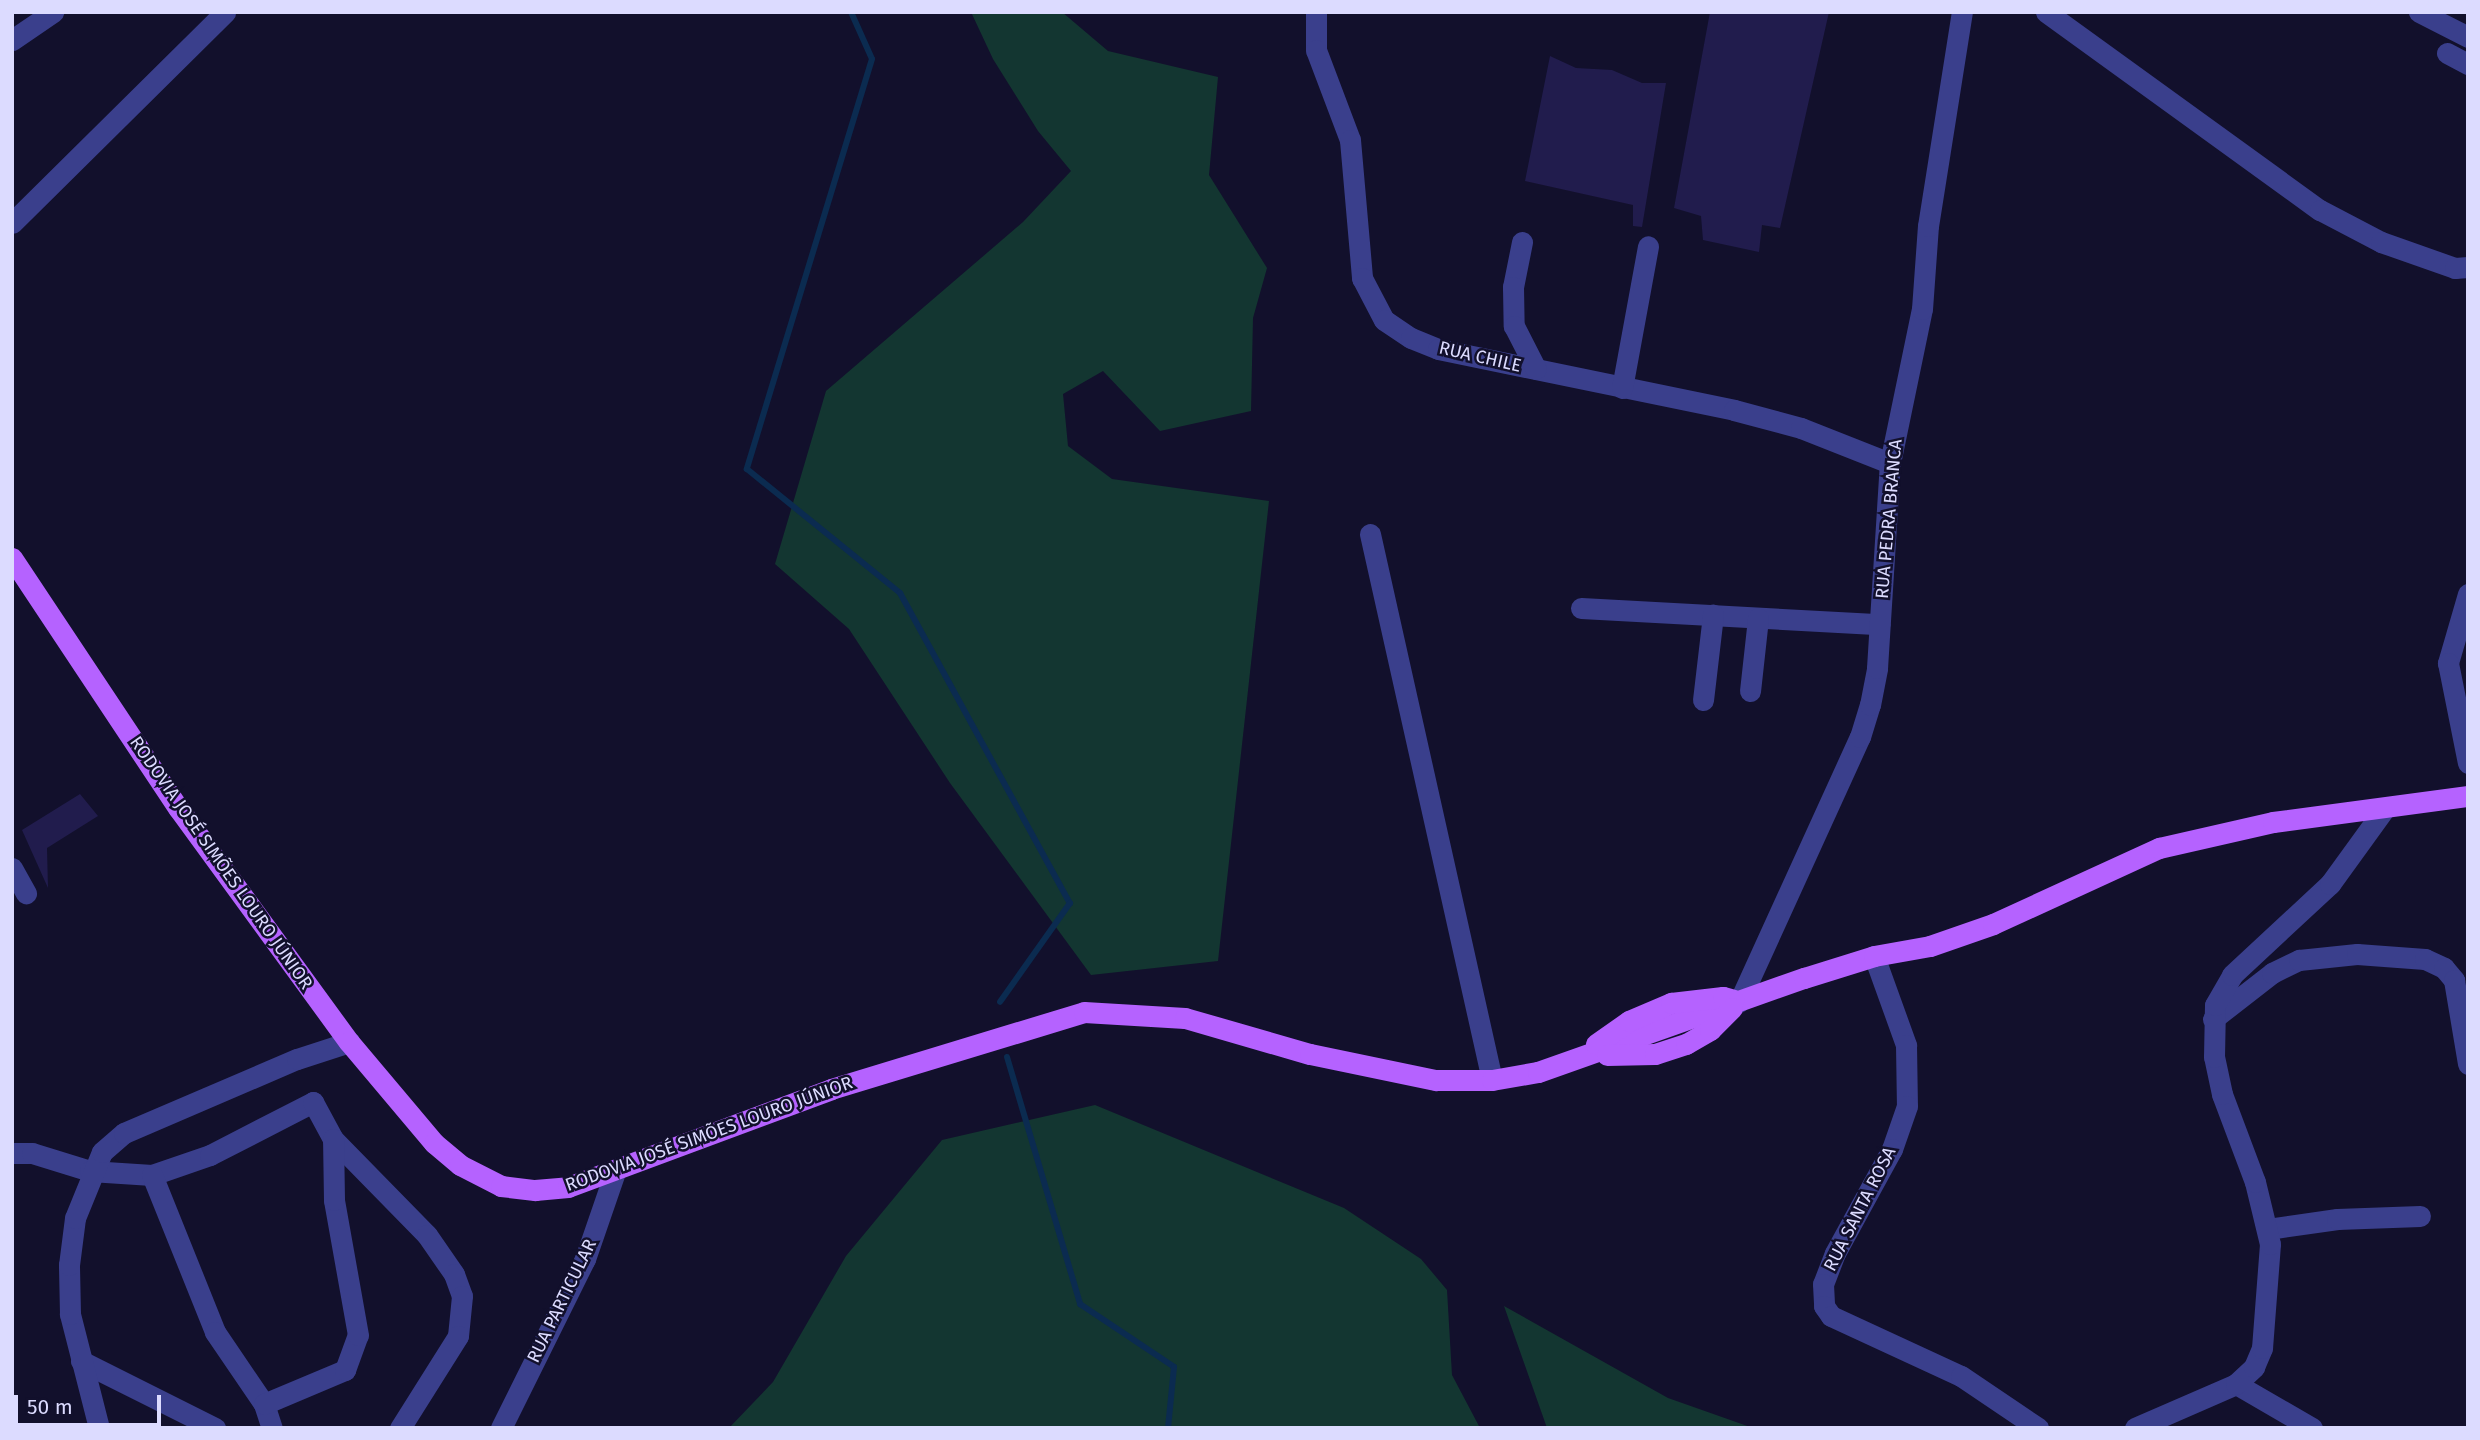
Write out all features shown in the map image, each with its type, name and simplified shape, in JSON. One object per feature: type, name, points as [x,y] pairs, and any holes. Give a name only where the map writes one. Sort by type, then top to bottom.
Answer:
[{"type":"main road","name":"RODOVIA JOSÉ SIMÕES LOURO JÚNIOR","points":[[12,558],[179,810],[349,1042],[434,1143],[480,1179],[535,1190],[568,1187],[615,1172],[831,1089],[1084,1012],[1185,1018],[1388,1072],[1456,1083],[1492,1080],[1573,1060],[1655,1054],[1686,1044],[1710,1030],[1739,1002],[1874,956],[1930,946],[1993,924],[2171,845],[2273,822],[2468,796]]},
{"type":"main road","name":"RODOVIA JOSÉ SIMÕES LOURO JÚNIOR","points":[[1573,1060],[1629,1021],[1671,1003],[1723,997],[1739,1002]]},
{"type":"street","points":[[12,40],[53,12]]},
{"type":"street","points":[[12,223],[225,12]]},
{"type":"street","name":"RUA CHILE","points":[[1316,12],[1315,50],[1350,140],[1362,278],[1372,302],[1384,320],[1411,338],[1801,428],[1890,463]]},
{"type":"street","name":"RUA PEDRA BRANCA","points":[[1739,1002],[1860,737],[1877,668],[1890,463],[1922,309],[1928,226],[1962,12]]},
{"type":"street","points":[[2046,12],[2320,210],[2381,242],[2455,268],[2468,267]]},
{"type":"street","points":[[2421,13],[2468,37]]},
{"type":"street","points":[[2446,53],[2468,64]]},
{"type":"street","points":[[1522,243],[1513,288],[1514,326],[1536,369]]},
{"type":"street","points":[[1622,388],[1648,246]]},
{"type":"street","points":[[1370,534],[1492,1080]]},
{"type":"street","points":[[2468,594],[2448,663],[2468,763]]},
{"type":"street","points":[[1581,608],[1880,624]]},
{"type":"street","points":[[1703,700],[1713,615]]},
{"type":"street","points":[[1750,691],[1758,618]]},
{"type":"street","points":[[2135,1428],[2236,1384],[2255,1367],[2262,1348],[2269,1293],[2268,1229],[2255,1182],[2222,1094],[2214,1057],[2213,1018],[2220,991],[2232,975],[2330,884],[2385,808]]},
{"type":"street","points":[[12,868],[26,893]]},
{"type":"street","points":[[2213,1018],[2272,973],[2299,960],[2357,954],[2425,959],[2444,968],[2454,980],[2468,1064]]},
{"type":"street","name":"RUA SANTA ROSA","points":[[1874,956],[1906,1045],[1907,1106],[1892,1149],[1835,1253],[1822,1284],[1824,1306],[1831,1316],[1961,1376],[2038,1428]]},
{"type":"street","points":[[99,1428],[70,1314],[69,1265],[75,1218],[90,1171],[102,1152],[124,1133],[349,1042]]},
{"type":"street","points":[[12,1153],[32,1153],[90,1171],[152,1175],[210,1155],[313,1102],[333,1139],[426,1235],[454,1274],[462,1296],[458,1336],[400,1428]]},
{"type":"street","points":[[264,1404],[345,1370],[358,1335],[334,1200],[333,1139]]},
{"type":"street","name":"RUA PARTICULAR","points":[[501,1428],[585,1259],[615,1172]]},
{"type":"street","points":[[152,1175],[215,1332],[264,1404],[272,1428]]},
{"type":"street","points":[[2268,1229],[2337,1219],[2420,1216]]},
{"type":"street","points":[[81,1360],[215,1428]]},
{"type":"street","points":[[2236,1384],[2312,1428]]},
{"type":"green space","points":[[971,12],[1062,12],[1108,51],[1218,77],[1209,175],[1267,268],[1253,318],[1251,411],[1160,431],[1103,371],[1063,394],[1068,446],[1112,479],[1269,501],[1218,961],[1091,975],[950,783],[849,629],[775,564],[826,391],[1023,222],[1071,171],[1038,131],[993,59]]},
{"type":"green space","points":[[1095,1105],[1344,1208],[1421,1259],[1447,1290],[1452,1375],[1480,1428],[729,1428],[773,1382],[846,1256],[942,1140]]},
{"type":"green space","points":[[1504,1306],[1668,1398],[1753,1428],[1547,1428]]},
{"type":"building","points":[[1710,12],[1829,12],[1780,228],[1762,225],[1759,252],[1703,240],[1701,216],[1674,208]]},
{"type":"building","points":[[1550,56],[1576,68],[1612,70],[1642,83],[1666,83],[1642,227],[1633,226],[1633,205],[1525,181]]},
{"type":"building","points":[[80,794],[98,816],[47,848],[48,888],[22,830]]},
{"type":"waterway","points":[[851,12],[872,59],[747,469],[900,593],[1070,903],[1000,1002]]},
{"type":"waterway","points":[[1007,1057],[1080,1304],[1174,1367],[1168,1428]]}]
